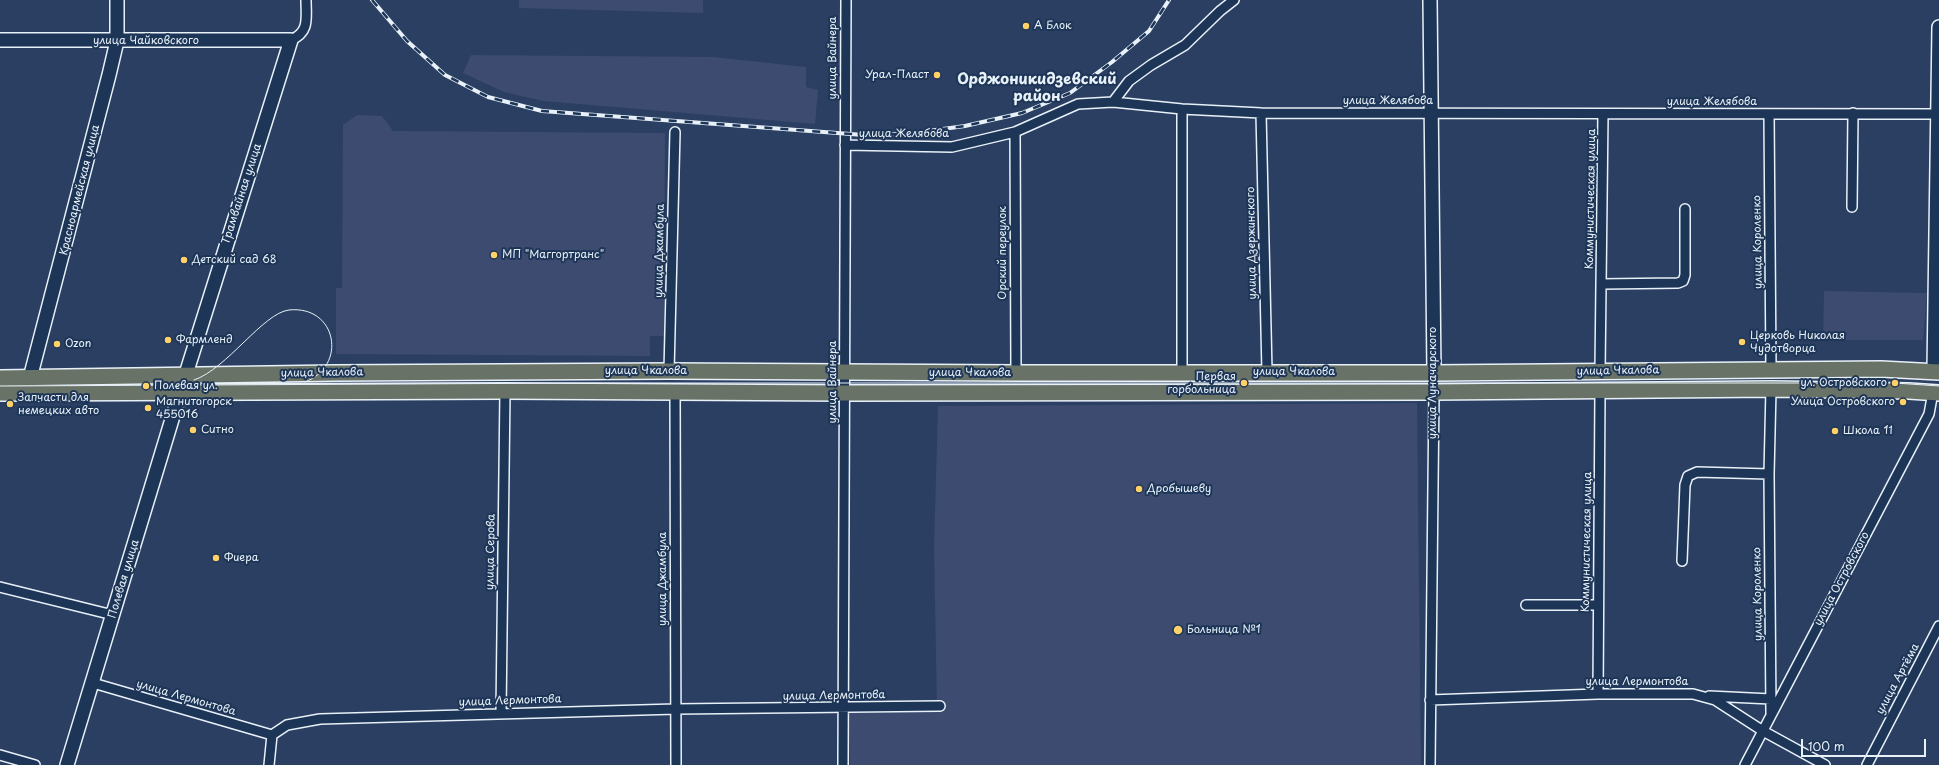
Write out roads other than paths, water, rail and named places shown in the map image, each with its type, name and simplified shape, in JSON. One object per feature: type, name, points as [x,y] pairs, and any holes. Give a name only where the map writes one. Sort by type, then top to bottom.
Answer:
[{"type":"main road","name":"улица Чкалова","points":[[0,378],[669,371],[1016,374],[1182,372],[1434,373],[1771,370],[1936,371]]},
{"type":"main road","points":[[1936,371],[1936,392]]},
{"type":"main road","name":"улица Луначарского","points":[[1434,373],[1434,392]]},
{"type":"main road","name":"улица Чкалова","points":[[0,393],[505,391],[845,393],[1434,392],[1771,389],[1936,392]]},
{"type":"street","name":"Красноармейская улица","points":[[30,378],[76,207],[117,41],[117,0]]},
{"type":"street","points":[[291,40],[300,36],[305,29],[306,0]]},
{"type":"street","name":"улица Вайнера","points":[[844,765],[846,0]]},
{"type":"street","points":[[1113,102],[1129,81],[1151,65],[1184,45],[1234,0]]},
{"type":"street","name":"улица Луначарского","points":[[1430,0],[1434,373]]},
{"type":"street","points":[[1936,371],[1939,27]]},
{"type":"street","name":"улица Чайковского","points":[[0,40],[291,40]]},
{"type":"street","name":"Трамвайная улица","points":[[180,393],[291,40]]},
{"type":"street","name":"улица Желябова","points":[[845,145],[952,147],[1015,132],[1078,104],[1113,102],[1182,109],[1261,113],[1939,114]]},
{"type":"street","points":[[1182,109],[1182,372]]},
{"type":"street","name":"улица Дзержинского","points":[[1261,113],[1267,372]]},
{"type":"street","points":[[1852,207],[1853,113]]},
{"type":"street","name":"Коммунистическая улица","points":[[1600,371],[1604,114]]},
{"type":"street","name":"улица Короленко","points":[[1769,114],[1771,370]]},
{"type":"street","name":"улица Джамбула","points":[[669,371],[675,132]]},
{"type":"street","name":"Орский переулок","points":[[1015,132],[1016,374]]},
{"type":"street","name":"Коммунистическая улица","points":[[1602,284],[1678,283],[1683,281],[1685,209]]},
{"type":"street","name":"улица Короленко","points":[[1771,389],[1769,474],[1771,714]]},
{"type":"street","name":"улица Серова","points":[[501,713],[505,391]]},
{"type":"street","name":"Коммунистическая улица","points":[[1598,694],[1600,391]]},
{"type":"street","name":"улица Джамбула","points":[[675,392],[676,765]]},
{"type":"street","name":"улица Луначарского","points":[[1430,765],[1434,392]]},
{"type":"street","name":"улица Островского","points":[[1745,765],[1929,414],[1936,392]]},
{"type":"street","name":"Полевая улица","points":[[67,765],[180,393]]},
{"type":"street","points":[[1682,561],[1685,485],[1688,476],[1697,472],[1769,474]]},
{"type":"street","points":[[0,587],[113,615]]},
{"type":"street","points":[[1526,605],[1598,605]]},
{"type":"street","name":"улица Артёма","points":[[1866,765],[1939,626]]},
{"type":"street","name":"улица Лермонтова","points":[[93,683],[272,735],[288,725],[308,720],[501,713],[676,709],[940,706]]},
{"type":"street","name":"улица Лермонтова","points":[[1430,700],[1598,694],[1693,694],[1715,700],[1763,730],[1825,765]]},
{"type":"street","points":[[1703,696],[1771,699]]},
{"type":"street","points":[[269,765],[272,735]]},
{"type":"street","points":[[0,755],[35,765]]},
{"type":"tram line","points":[[194,380],[219,365],[268,321],[279,313],[289,310],[305,311],[318,317],[326,326],[331,338],[331,351],[327,363],[319,374],[305,382]]},
{"type":"tram line","points":[[0,386],[595,383],[1895,383],[1939,386]]},
{"type":"railway","points":[[372,0],[407,41],[445,75],[488,97],[542,111],[864,135],[906,134],[965,126],[1022,113],[1070,93],[1112,62],[1149,31],[1169,0]]},
{"type":"place","name":"А Блок","points":[[1026,26]]},
{"type":"place","name":"Урал-Пласт","points":[[937,75]]},
{"type":"place","name":"МП \"Маггортранс\"","points":[[494,255]]},
{"type":"place","name":"Детский сад 68","points":[[184,260]]},
{"type":"place","name":"Фармленд","points":[[168,340]]},
{"type":"place","name":"Церковь Николая Чудотворца","points":[[1742,342]]},
{"type":"place","name":"Ozon","points":[[57,344]]},
{"type":"place","name":"Первая горбольница","points":[[1244,383]]},
{"type":"place","name":"ул. Островского","points":[[1895,383]]},
{"type":"place","name":"Полевая ул.","points":[[146,386]]},
{"type":"place","name":"Улица Островского","points":[[1903,402]]},
{"type":"place","name":"Запчасти для немецких авто","points":[[10,404]]},
{"type":"place","name":"Магнитогорск 455016","points":[[148,408]]},
{"type":"place","name":"Ситно","points":[[193,430]]},
{"type":"place","name":"Школа 11","points":[[1835,431]]},
{"type":"place","name":"Дробышеву","points":[[1139,489]]},
{"type":"place","name":"Фиера","points":[[216,558]]},
{"type":"place","name":"Больница №1","points":[[1178,630]]},
{"type":"district","name":"Орджоникидзевский район","points":[[1037,88]]}]
